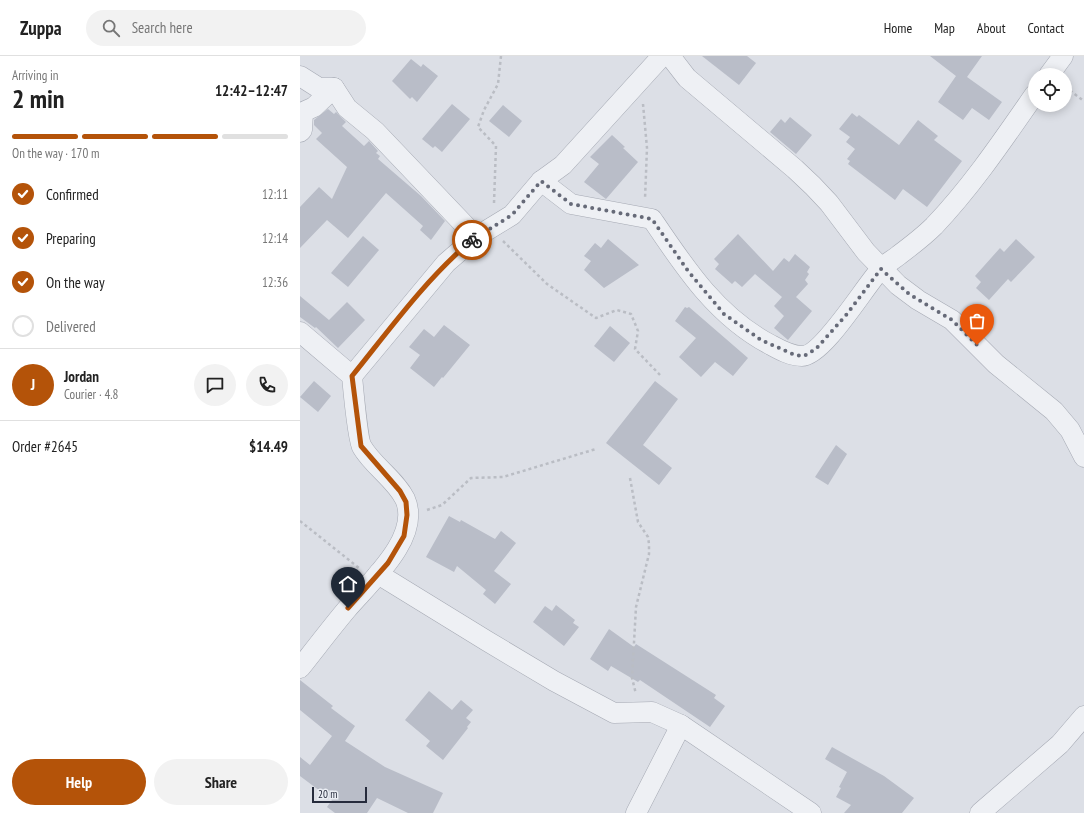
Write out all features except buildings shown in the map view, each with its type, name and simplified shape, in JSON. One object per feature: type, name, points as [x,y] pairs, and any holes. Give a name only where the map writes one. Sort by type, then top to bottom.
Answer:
[{"type":"street","points":[[352,376],[446,263],[476,237],[512,215],[541,181],[563,165],[662,56]]},
{"type":"street","points":[[670,56],[687,78],[813,186],[829,203],[881,269],[909,294],[952,320],[996,364],[1054,411],[1070,430],[1084,457]]},
{"type":"street","points":[[1054,68],[1063,56]]},
{"type":"street","points":[[300,76],[319,88],[334,88]]},
{"type":"street","points":[[334,88],[346,108],[374,131],[476,237]]},
{"type":"street","points":[[300,132],[302,130],[303,112],[314,107],[334,88]]},
{"type":"street","points":[[541,181],[571,204],[652,219],[688,271],[724,314],[761,340],[795,355],[804,356],[816,349],[843,319],[881,269],[919,240],[949,209],[990,158],[1028,104]]},
{"type":"street","points":[[300,332],[352,376],[361,446],[400,491],[406,502],[407,515],[402,540],[388,563],[348,608],[300,668]]},
{"type":"street","points":[[376,577],[554,681],[614,713],[652,712],[681,725],[811,813]]},
{"type":"street","points":[[980,813],[1060,744],[1084,716]]},
{"type":"street","points":[[636,813],[681,725]]},
{"type":"path","points":[[502,56],[498,84],[484,110],[478,127],[496,146],[494,227],[496,233],[516,256],[547,284],[596,318],[617,310],[632,314],[638,331],[635,349],[660,375]]},
{"type":"path","points":[[641,80],[647,148],[645,201]]},
{"type":"path","points":[[1072,92],[1084,101]]},
{"type":"path","points":[[407,515],[442,505],[471,478],[503,477],[596,449]]},
{"type":"path","points":[[630,478],[638,522],[648,537],[649,554],[636,607],[635,653],[632,678],[640,702],[652,712]]},
{"type":"path","points":[[300,521],[376,577]]},
{"type":"way so far","points":[[472,240],[512,215],[541,181],[571,204],[652,219],[688,271],[724,314],[761,340],[780,350],[801,356],[812,353],[841,322],[881,269],[909,294],[952,320],[977,345]]},
{"type":"route","points":[[348,608],[388,563],[397,549],[404,536],[407,515],[406,502],[400,491],[361,446],[352,376],[418,294],[446,263],[472,240]]}]
